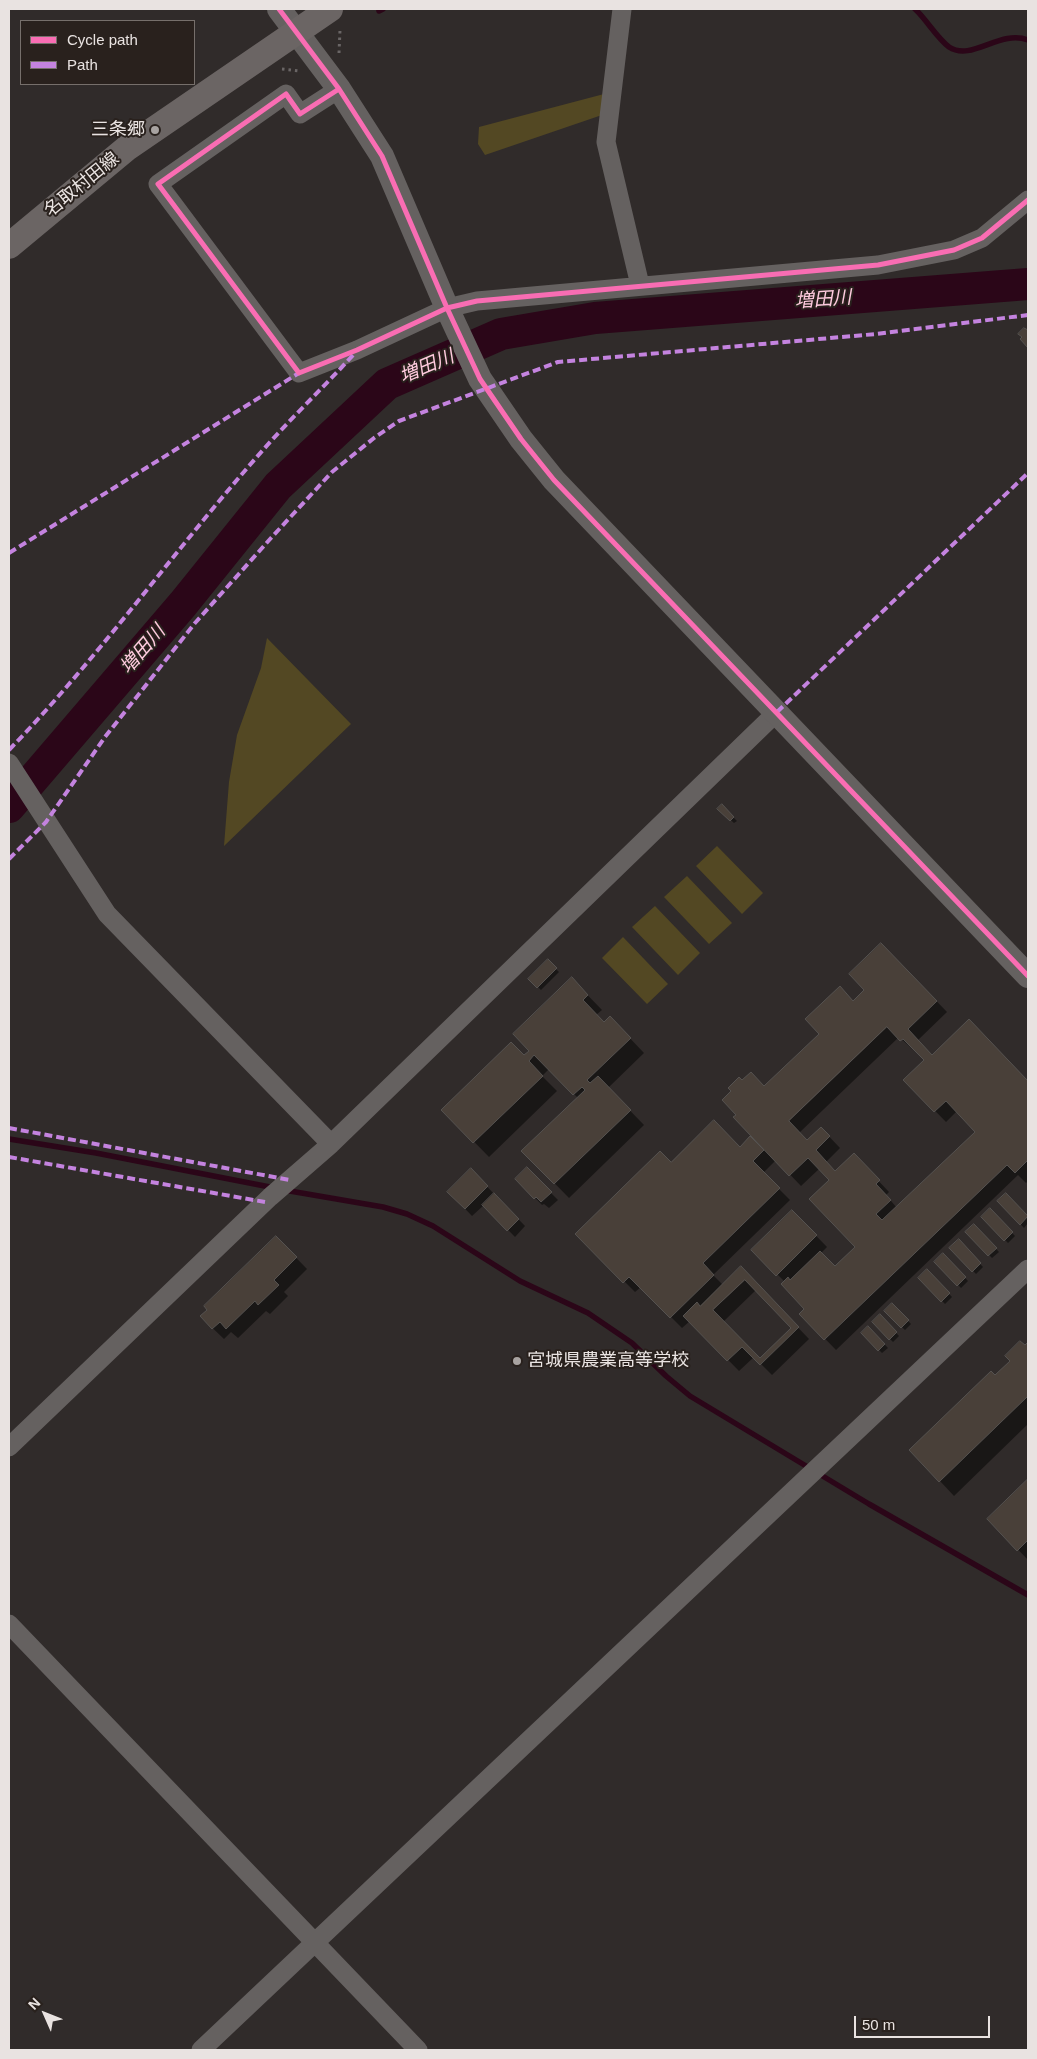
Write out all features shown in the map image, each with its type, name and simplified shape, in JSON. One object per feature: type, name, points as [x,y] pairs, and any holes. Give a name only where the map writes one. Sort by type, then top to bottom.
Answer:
[{"type":"main road","name":"名取村田線","points":[[9,246],[127,148],[296,32],[336,17]]},
{"type":"street","points":[[279,9],[339,89],[382,156],[451,318],[480,379],[521,439],[554,480],[1028,976]]},
{"type":"street","points":[[622,9],[606,142],[640,285]]},
{"type":"street","points":[[339,89],[300,114],[286,94],[158,184],[299,373],[357,350],[451,318],[478,302],[640,285],[878,265],[954,250],[982,238],[1028,200]]},
{"type":"street","points":[[9,1447],[270,1197],[331,1144],[777,712]]},
{"type":"street","points":[[9,764],[107,914],[331,1144]]},
{"type":"street","points":[[201,2050],[1028,1268]]},
{"type":"street","points":[[9,1624],[418,2050]]},
{"type":"path","points":[[336,17],[340,57]]},
{"type":"path","points":[[279,69],[287,68],[305,74]]},
{"type":"shaded area","points":[[604,94],[602,115],[485,155],[478,144],[479,127]]},
{"type":"shaded area","points":[[267,638],[351,724],[224,846],[229,782],[237,735],[261,668]]},
{"type":"shaded area","points":[[717,846],[763,893],[742,914],[696,866]]},
{"type":"shaded area","points":[[687,876],[732,923],[709,944],[664,897]]},
{"type":"shaded area","points":[[655,906],[700,953],[678,975],[632,927]]},
{"type":"shaded area","points":[[623,937],[668,984],[647,1004],[602,958]]},
{"type":"building","points":[[1024,328],[1028,330],[1028,348],[1020,339],[1022,337],[1018,334]]},
{"type":"building","points":[[722,804],[734,817],[730,821],[717,809]]},
{"type":"building","points":[[881,943],[937,1001],[908,1029],[932,1055],[969,1019],[1028,1081],[1028,1160],[1015,1173],[1007,1165],[824,1340],[799,1314],[804,1309],[781,1284],[788,1277],[790,1280],[820,1251],[835,1266],[855,1247],[809,1199],[829,1180],[808,1158],[789,1176],[733,1117],[736,1115],[722,1100],[731,1091],[728,1088],[739,1077],[742,1080],[751,1072],[764,1086],[819,1034],[805,1019],[840,986],[853,1001],[864,990],[849,974]],"holes":[[[887,1027],[900,1041],[903,1039],[924,1060],[903,1080],[934,1112],[946,1101],[975,1132],[882,1220],[876,1214],[891,1200],[876,1184],[880,1180],[854,1153],[835,1171],[816,1150],[830,1136],[821,1127],[807,1140],[789,1121]]]},
{"type":"building","points":[[548,959],[557,968],[537,988],[528,979]]},
{"type":"building","points":[[572,977],[588,995],[583,1000],[604,1022],[610,1016],[631,1038],[587,1080],[590,1083],[598,1076],[631,1110],[554,1184],[521,1151],[585,1090],[582,1087],[573,1095],[534,1055],[529,1061],[543,1076],[473,1143],[441,1110],[511,1042],[524,1055],[529,1051],[513,1034]]},
{"type":"building","points":[[714,1120],[740,1147],[750,1136],[764,1150],[753,1161],[780,1188],[703,1263],[714,1275],[670,1318],[629,1277],[623,1283],[575,1234],[660,1151],[671,1162]]},
{"type":"building","points":[[527,1167],[552,1192],[541,1202],[536,1197],[534,1199],[515,1179]]},
{"type":"building","points":[[471,1168],[488,1186],[465,1209],[447,1192]]},
{"type":"building","points":[[494,1193],[519,1219],[507,1231],[482,1205]]},
{"type":"building","points":[[1006,1193],[1028,1216],[1020,1225],[997,1201]]},
{"type":"building","points":[[990,1208],[1013,1232],[1004,1241],[981,1217]]},
{"type":"building","points":[[792,1210],[817,1235],[776,1276],[751,1250]]},
{"type":"building","points":[[974,1224],[997,1248],[988,1256],[965,1232]]},
{"type":"building","points":[[276,1236],[297,1257],[274,1280],[279,1285],[258,1305],[255,1301],[226,1329],[220,1322],[212,1329],[200,1316],[207,1310],[204,1306]]},
{"type":"building","points":[[959,1239],[981,1263],[972,1272],[949,1248]]},
{"type":"building","points":[[943,1253],[966,1277],[957,1286],[934,1262]]},
{"type":"building","points":[[741,1266],[799,1327],[760,1365],[742,1347],[727,1361],[683,1316],[697,1302],[700,1306]],"holes":[[[745,1280],[791,1328],[760,1358],[713,1310]]]},
{"type":"building","points":[[927,1269],[950,1293],[941,1302],[918,1278]]},
{"type":"building","points":[[892,1303],[909,1320],[901,1328],[884,1311]]},
{"type":"building","points":[[880,1314],[897,1332],[889,1340],[872,1322]]},
{"type":"building","points":[[868,1326],[885,1344],[878,1351],[861,1333]]},
{"type":"building","points":[[1020,1341],[1025,1345],[1028,1342],[1028,1396],[939,1482],[909,1450],[991,1371],[995,1375],[1010,1361],[1005,1356]]},
{"type":"building","points":[[1028,1479],[1028,1540],[1017,1551],[987,1519]]},
{"type":"waterway","points":[[379,11],[383,9]]},
{"type":"waterway","points":[[915,9],[944,43],[958,51],[967,51],[1007,39],[1018,38],[1028,40]]},
{"type":"waterway","name":"増田川","points":[[9,807],[183,604],[278,486],[387,384],[501,334],[595,318],[1028,284]]},
{"type":"waterway","points":[[9,1139],[96,1153],[275,1188]]},
{"type":"waterway","points":[[284,1190],[383,1207],[407,1214],[433,1226],[520,1281],[588,1313],[632,1343],[690,1396],[869,1504],[1028,1595]]},
{"type":"marked path","points":[[9,859],[46,822],[105,737],[195,623],[332,472],[374,438],[399,421],[558,362],[876,334],[1028,315]]},
{"type":"marked path","points":[[9,750],[75,677],[263,450],[354,354]]},
{"type":"marked path","points":[[9,553],[299,373]]},
{"type":"marked path","points":[[777,712],[1028,473]]},
{"type":"marked path","points":[[9,1128],[290,1180]]},
{"type":"marked path","points":[[9,1157],[265,1202]]},
{"type":"cycle path","points":[[279,9],[339,89],[382,156],[447,308],[480,379],[521,439],[554,480],[1028,976]]},
{"type":"cycle path","points":[[339,89],[300,114],[286,94],[158,184],[299,373],[357,350],[447,308],[477,301],[878,265],[954,250],[982,238],[1028,200]]},
{"type":"place","name":"三条郷","points":[[155,130]]},
{"type":"place","name":"宮城県農業高等学校","points":[[517,1361]]}]
